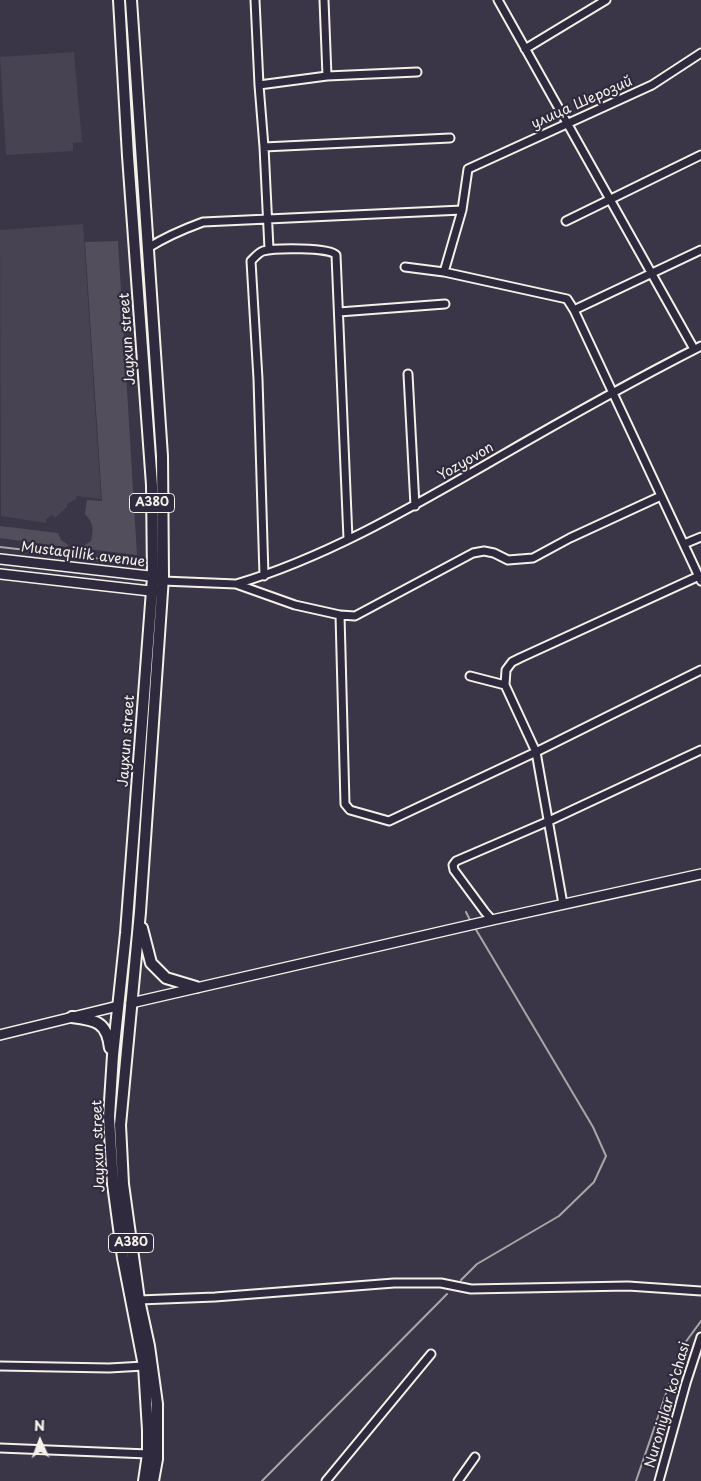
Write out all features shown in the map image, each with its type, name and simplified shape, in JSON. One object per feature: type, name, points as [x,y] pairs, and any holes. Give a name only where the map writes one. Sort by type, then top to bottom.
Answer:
[{"type":"highway","name":"Jayxun street","points":[[119,0],[128,156],[152,485],[162,593],[140,912],[120,1125],[123,1184],[139,1300],[149,1346],[157,1404],[157,1459],[153,1481]]},
{"type":"highway","name":"Jayxun street","points":[[131,0],[162,456],[160,578],[151,592],[134,837],[109,1117],[113,1184],[123,1258],[144,1366],[148,1454],[144,1481]]},
{"type":"highway","points":[[140,912],[145,942],[151,962],[166,978],[196,987]]},
{"type":"highway","points":[[72,1017],[90,1019],[102,1025],[108,1034],[112,1078]]},
{"type":"main road","name":"Mustaqillik avenue","points":[[0,559],[160,578]]},
{"type":"main road","name":"Mustaqillik avenue","points":[[0,574],[162,593]]},
{"type":"main road","points":[[131,1003],[464,926],[701,874]]},
{"type":"main road","points":[[0,1035],[118,1006]]},
{"type":"street","points":[[256,0],[269,249]]},
{"type":"street","points":[[324,0],[327,76]]},
{"type":"street","points":[[498,0],[652,274],[699,348]]},
{"type":"street","points":[[525,49],[606,0]]},
{"type":"street","name":"улица Шерозий","points":[[462,210],[468,168],[652,85],[701,52]]},
{"type":"street","points":[[259,85],[327,76],[417,72]]},
{"type":"street","points":[[264,146],[450,138]]},
{"type":"street","points":[[566,221],[701,155]]},
{"type":"street","points":[[148,248],[203,222],[462,210],[444,272]]},
{"type":"street","points":[[264,576],[258,380],[251,261],[260,252],[269,249],[324,250],[334,252],[336,255],[348,539]]},
{"type":"street","points":[[574,310],[701,250]]},
{"type":"street","points":[[405,267],[444,272],[567,299],[574,310],[700,578],[520,658],[512,662],[506,670],[504,685],[536,752],[563,904]]},
{"type":"street","points":[[339,312],[445,304]]},
{"type":"street","name":"Yozyovon","points":[[236,584],[264,576],[348,539],[415,506],[612,392],[699,348]]},
{"type":"street","points":[[408,374],[415,506]]},
{"type":"street","points":[[160,578],[236,584],[295,605],[340,615],[355,616],[473,554],[484,551],[494,553],[508,560],[533,558],[570,538],[660,496]]},
{"type":"street","points":[[684,544],[701,537]]},
{"type":"street","points":[[340,615],[345,804],[350,810],[389,821],[536,752],[701,670]]},
{"type":"street","points":[[470,676],[504,685]]},
{"type":"street","points":[[492,920],[454,870],[453,865],[456,861],[549,821],[701,750]]},
{"type":"street","points":[[118,1006],[131,1003]]},
{"type":"street","points":[[139,1300],[215,1297],[394,1283],[441,1283],[471,1289],[628,1286],[701,1291]]},
{"type":"street","name":"Nuroniylar ko'chasi","points":[[659,1481],[686,1383],[701,1337]]},
{"type":"street","points":[[326,1481],[431,1354]]},
{"type":"street","points":[[0,1366],[109,1368],[144,1366]]},
{"type":"street","points":[[0,1448],[148,1454]]},
{"type":"street","points":[[458,1481],[475,1457]]},
{"type":"shaded area","points":[[74,52],[82,142],[73,143],[73,151],[6,155],[0,57]]},
{"type":"shaded area","points":[[83,224],[101,499],[77,496],[55,518],[52,515],[46,519],[46,523],[1,516],[0,230]]},
{"type":"shaded area","points":[[118,241],[137,555],[80,548],[91,541],[92,537],[93,529],[90,520],[85,514],[87,500],[102,501],[85,242]]},
{"type":"shaded area","points":[[0,526],[58,533],[61,540],[68,545],[67,547],[0,538]]},
{"type":"waterway","points":[[0,547],[137,563]]},
{"type":"waterway","points":[[466,912],[471,922]]},
{"type":"waterway","points":[[461,1280],[477,1264],[559,1216],[594,1182],[606,1156],[593,1127],[475,928]]},
{"type":"waterway","points":[[262,1481],[447,1294]]},
{"type":"waterway","points":[[636,1481],[682,1347],[701,1321]]}]
